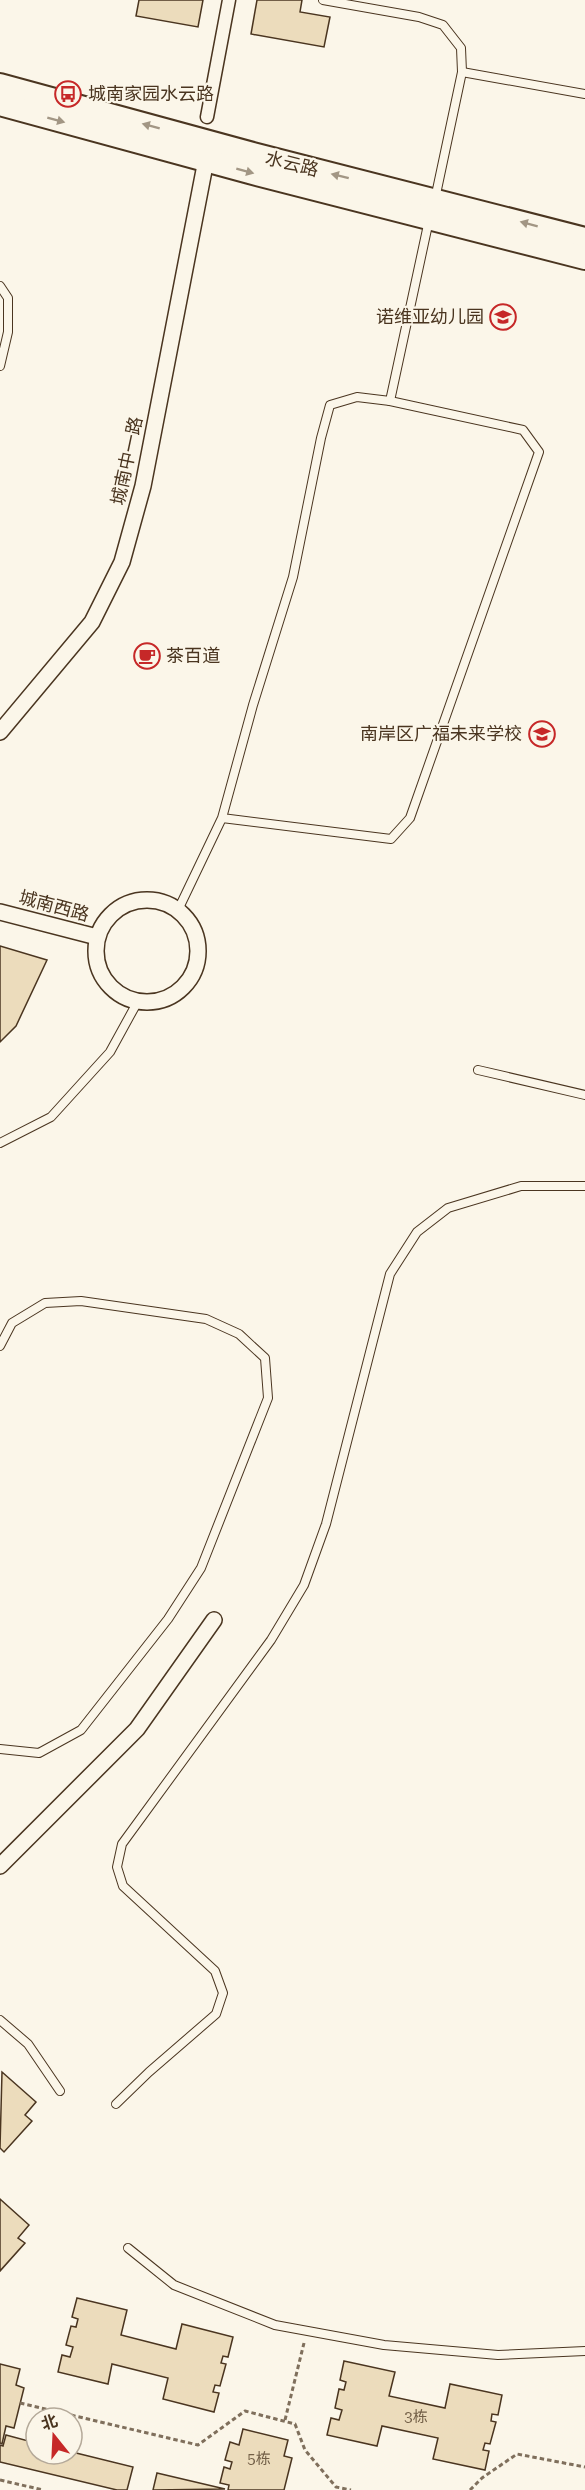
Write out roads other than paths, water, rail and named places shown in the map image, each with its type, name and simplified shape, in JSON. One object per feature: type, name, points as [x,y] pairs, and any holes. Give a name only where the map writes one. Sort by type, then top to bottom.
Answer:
[{"type":"main road","name":"水云路","points":[[0,85],[252,154],[585,258]]},
{"type":"main road","name":"水云路","points":[[0,104],[206,160],[432,209],[585,239]]},
{"type":"street","points":[[207,117],[229,0]]},
{"type":"street","name":"城南中一路","points":[[0,732],[92,622],[122,562],[143,486],[206,160]]},
{"type":"street","points":[[147,900],[163,902],[178,910],[189,922],[196,937],[198,954],[194,971],[185,985],[171,996],[155,1001],[138,1001],[122,995],[108,984],[99,970],[96,954],[97,937],[104,922],[116,910],[130,902],[147,900]]},
{"type":"street","name":"城南西路","points":[[0,912],[97,937]]},
{"type":"street","points":[[0,1866],[137,1729],[214,1620]]},
{"type":"lane","points":[[328,0],[418,17],[443,25],[461,48],[462,72],[390,400]]},
{"type":"lane","points":[[462,72],[585,94]]},
{"type":"lane","points":[[0,286],[8,298],[8,332],[0,366]]},
{"type":"lane","points":[[178,910],[222,818],[292,577],[330,405],[357,397],[390,400],[523,430],[539,452],[410,818],[391,839],[222,818]]},
{"type":"lane","points":[[0,1143],[51,1117],[110,1052],[138,1001]]},
{"type":"lane","points":[[478,1070],[585,1095]]},
{"type":"lane","points":[[116,2104],[216,2014],[223,1993],[215,1971],[123,1886],[117,1867],[122,1844],[271,1641],[304,1585],[326,1524],[390,1274],[417,1232],[448,1208],[521,1186],[585,1186]]},
{"type":"lane","points":[[0,1346],[12,1323],[45,1303],[81,1301],[206,1319],[239,1334],[265,1358],[268,1398],[201,1568],[168,1619],[81,1730],[39,1753],[0,1749]]},
{"type":"lane","points":[[0,2020],[28,2044],[60,2091]]},
{"type":"lane","points":[[128,2248],[174,2285],[275,2325],[384,2345],[498,2355],[585,2351]]},
{"type":"place","name":"城南家园水云路","points":[[68,94]]},
{"type":"place","name":"诺维亚幼儿园","points":[[503,317]]},
{"type":"place","name":"茶百道","points":[[147,656]]},
{"type":"place","name":"南岸区广福未来学校","points":[[542,734]]}]
